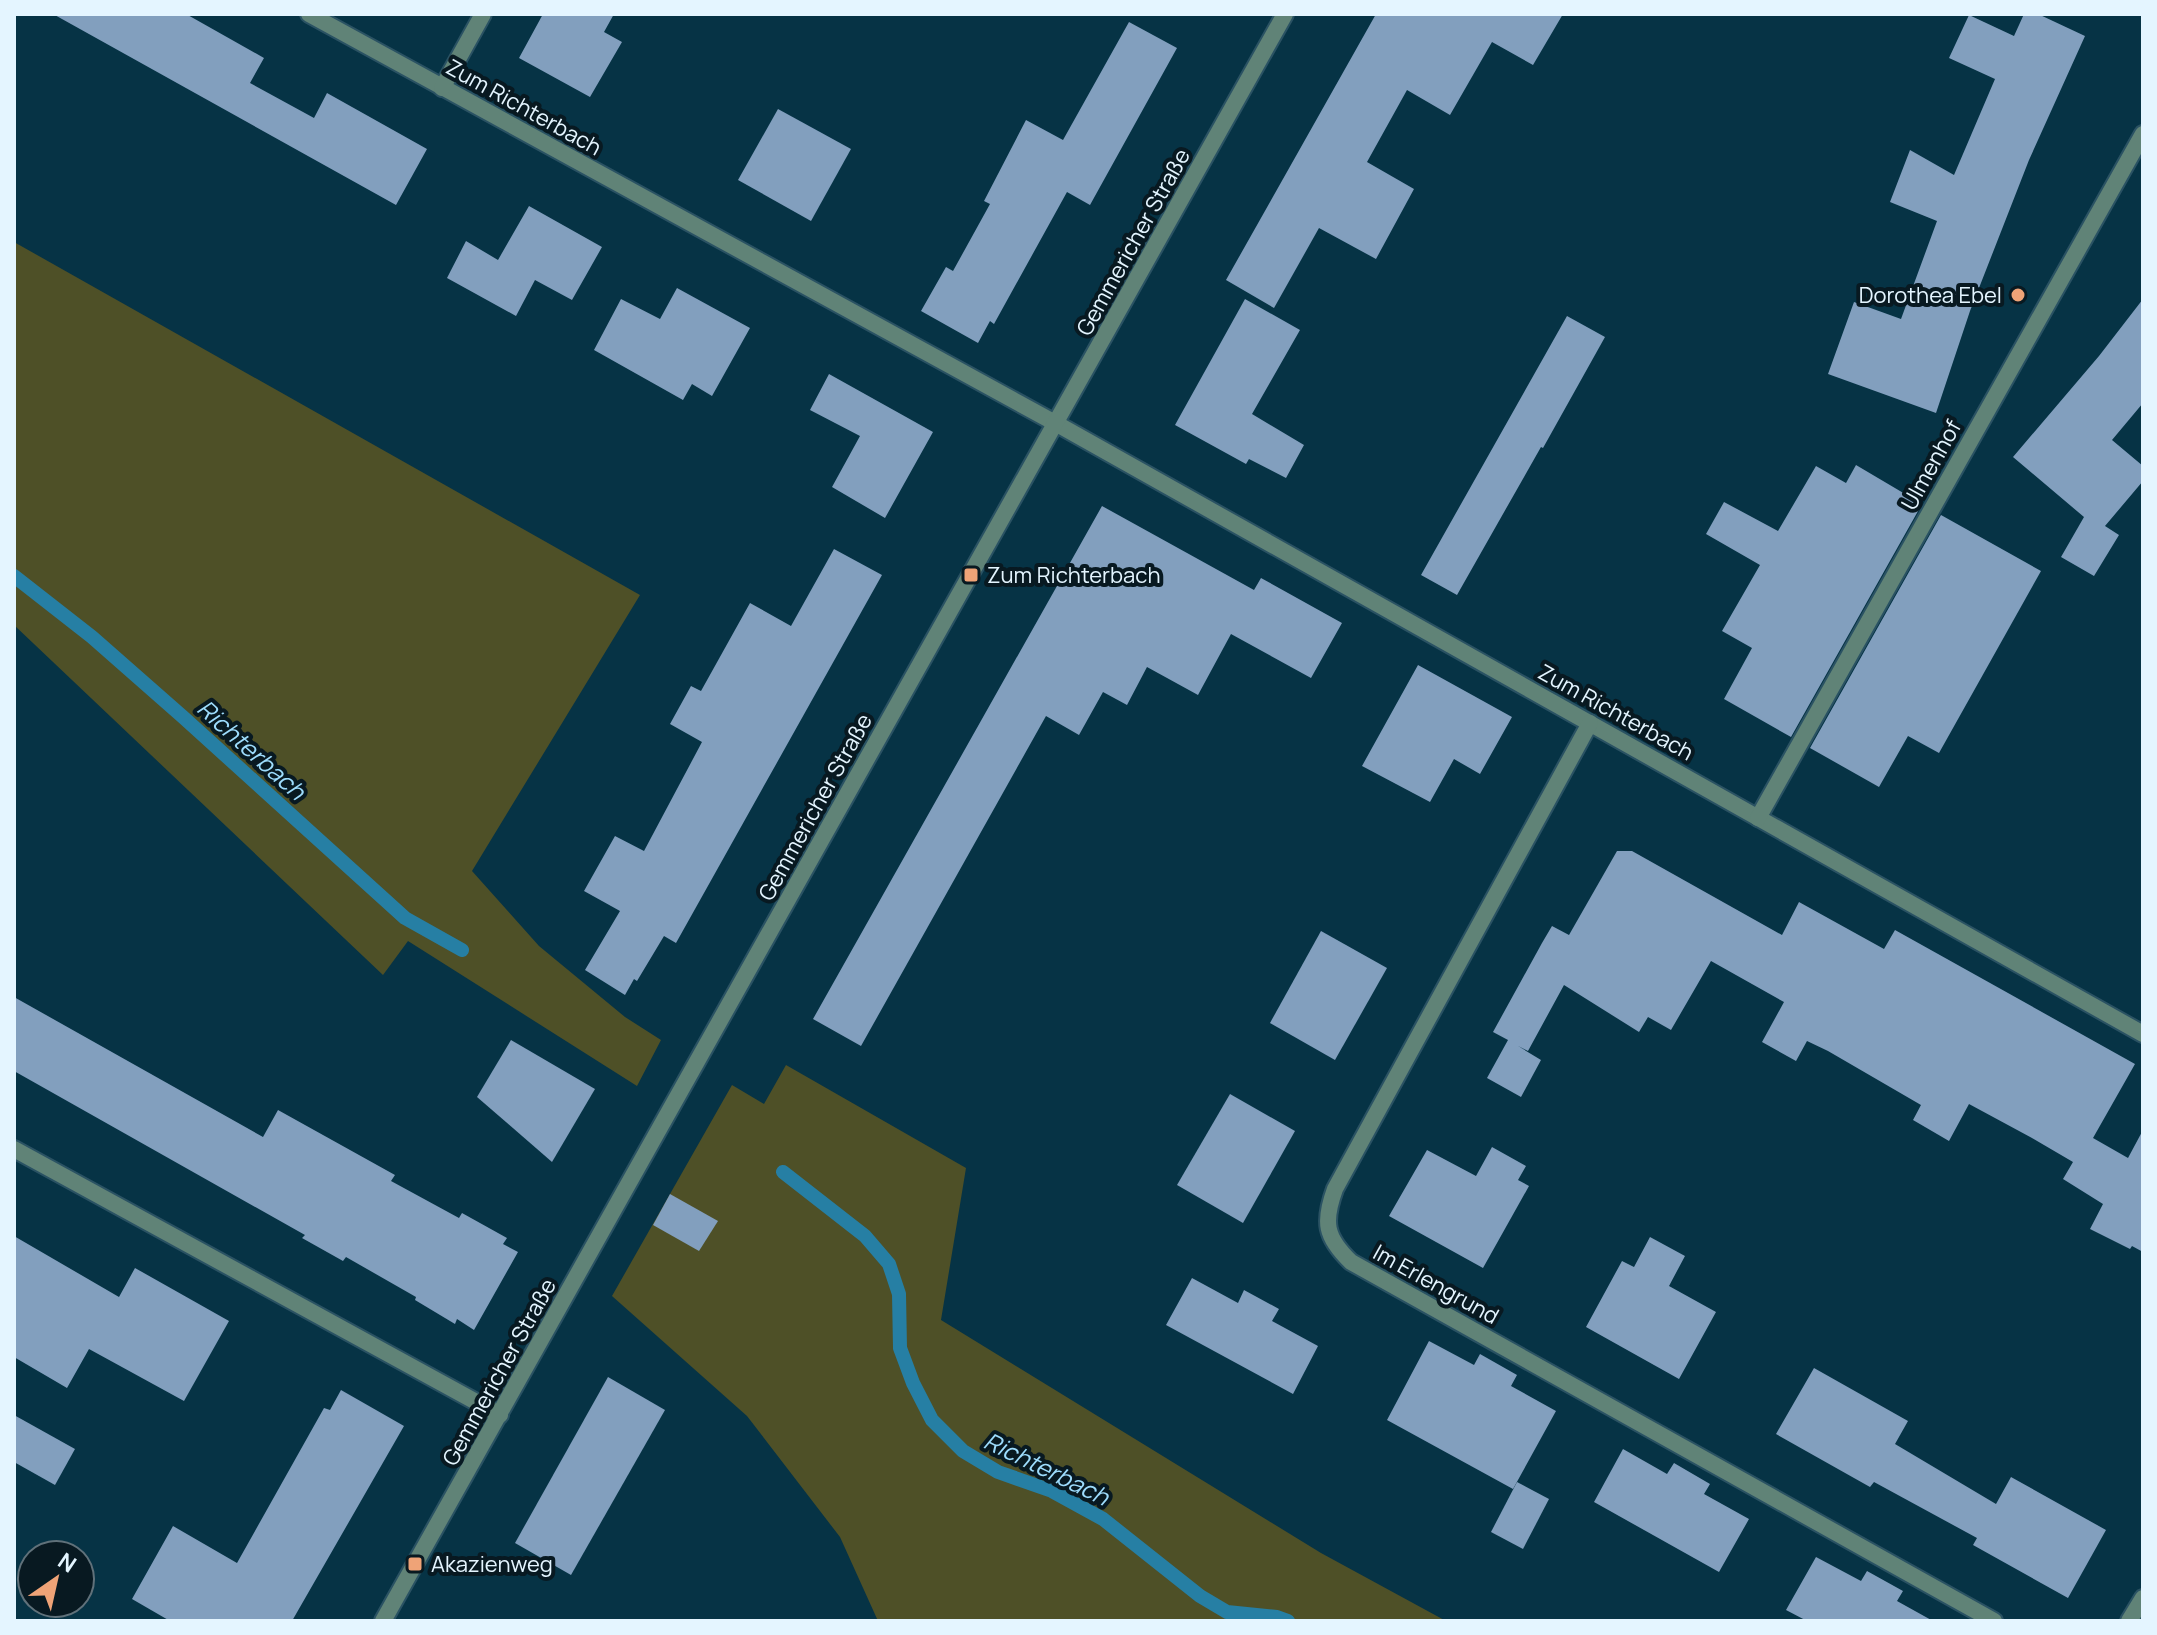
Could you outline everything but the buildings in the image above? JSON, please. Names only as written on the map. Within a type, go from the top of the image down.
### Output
[{"type":"street","name":"Zum Richterbach","points":[[309,14],[1057,424],[2143,1034]]},
{"type":"street","points":[[442,88],[483,14]]},
{"type":"street","name":"Gemmericher Straße","points":[[383,1621],[1285,14]]},
{"type":"street","name":"Ulmenhof","points":[[1758,818],[2143,134]]},
{"type":"street","name":"Im Erlengrund","points":[[1590,723],[1335,1189],[1328,1209],[1327,1230],[1338,1250],[1351,1262],[1994,1621]]},
{"type":"street","points":[[14,1149],[500,1415]]},
{"type":"street","points":[[2129,1621],[2143,1598]]},
{"type":"green space","points":[[14,242],[640,595],[472,871],[539,946],[625,1017],[661,1040],[637,1086],[408,941],[383,975],[14,625]]},
{"type":"green space","points":[[786,1065],[966,1168],[941,1320],[1321,1553],[1446,1621],[878,1621],[840,1537],[747,1416],[612,1296],[732,1085],[764,1104]]},
{"type":"waterway","name":"Richterbach","points":[[14,576],[92,637],[405,918],[462,950]]},
{"type":"waterway","name":"Richterbach","points":[[783,1172],[865,1236],[889,1264],[899,1294],[900,1348],[913,1383],[932,1420],[963,1451],[998,1472],[1052,1491],[1103,1519],[1200,1596],[1227,1612],[1288,1621]]},
{"type":"place","name":"Dorothea Ebel","points":[[2018,295]]},
{"type":"place","name":"Zum Richterbach","points":[[971,575]]},
{"type":"place","name":"Akazienweg","points":[[415,1564]]}]
